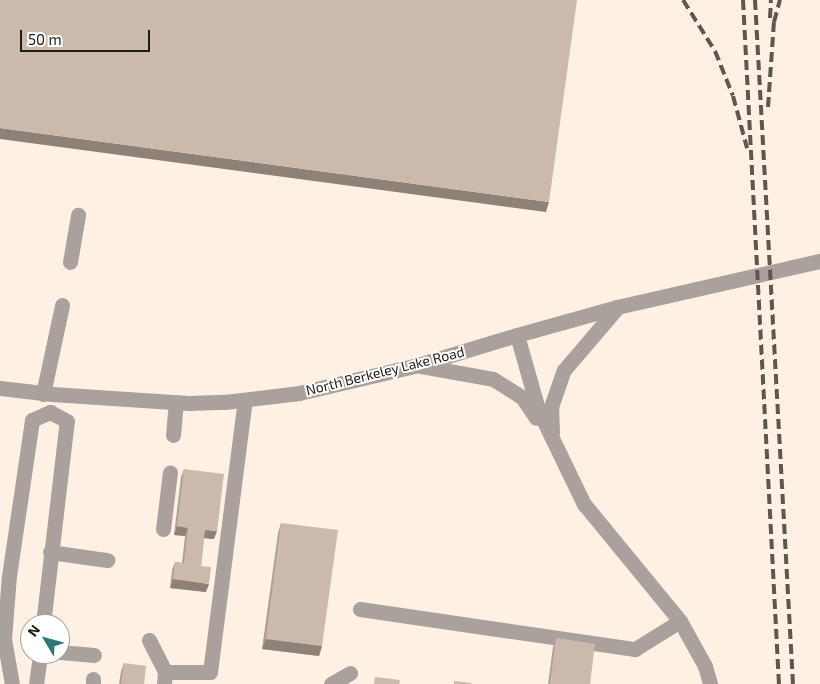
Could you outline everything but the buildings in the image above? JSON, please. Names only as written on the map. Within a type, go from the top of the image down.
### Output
[{"type":"street","points":[[70,262],[78,215]]},
{"type":"street","name":"North Berkeley Lake Road","points":[[0,388],[48,394],[176,402],[225,402],[299,393],[418,366],[517,334],[617,307],[820,261]]},
{"type":"street","points":[[50,412],[48,394],[62,305]]},
{"type":"street","points":[[552,442],[551,407],[564,370],[617,307]]},
{"type":"street","points":[[517,334],[538,409],[552,442],[584,504],[680,621],[705,666],[710,684]]},
{"type":"street","points":[[418,366],[493,379],[522,396],[552,442]]},
{"type":"street","points":[[150,640],[165,678],[210,672],[245,400]]},
{"type":"street","points":[[173,436],[176,402]]},
{"type":"street","points":[[44,614],[67,421],[50,412]]},
{"type":"street","points":[[12,684],[2,639],[9,576],[32,420],[50,412]]},
{"type":"street","points":[[163,528],[170,472]]},
{"type":"street","points":[[50,552],[107,560]]},
{"type":"street","points":[[360,609],[635,649],[680,621]]},
{"type":"street","points":[[70,653],[94,655]]},
{"type":"street","points":[[36,684],[39,664]]},
{"type":"street","points":[[330,684],[350,673]]},
{"type":"railway","points":[[683,0],[715,51],[733,96],[747,148]]},
{"type":"railway","points":[[743,0],[779,684]]},
{"type":"railway","points":[[755,0],[793,684]]},
{"type":"railway","points":[[770,18],[771,0]]},
{"type":"railway","points":[[768,107],[774,22],[780,0]]}]
